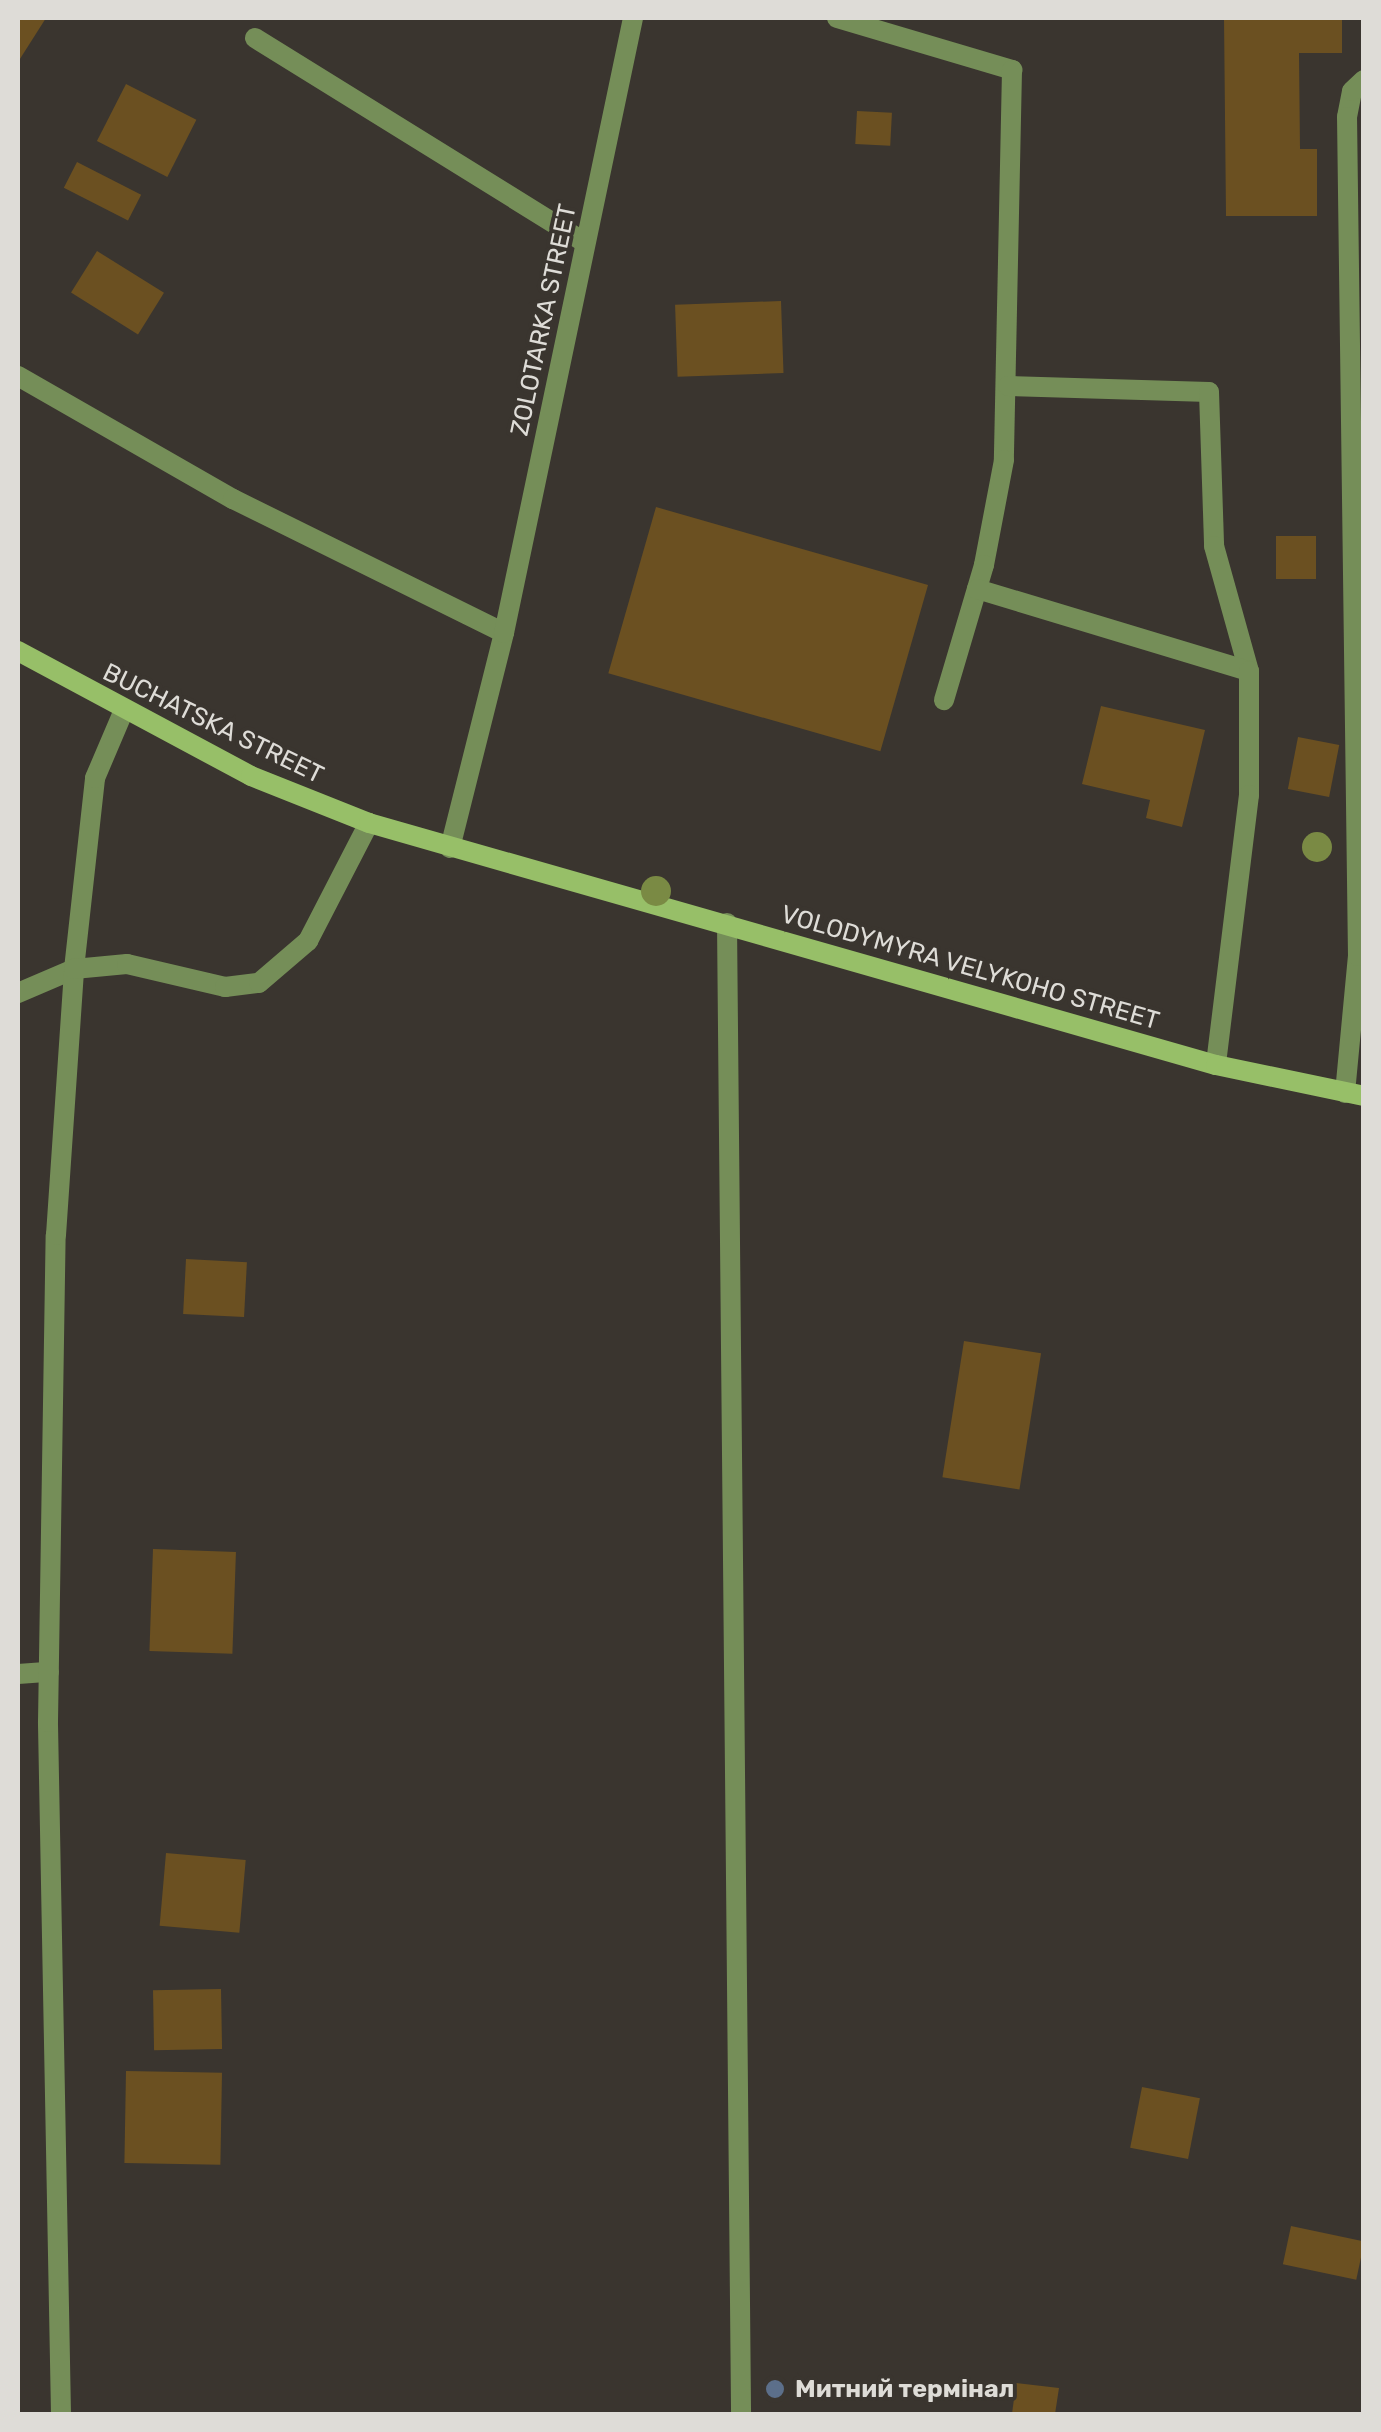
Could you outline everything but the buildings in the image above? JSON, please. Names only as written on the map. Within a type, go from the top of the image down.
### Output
[{"type":"main road","name":"BUCHATSKA STREET","points":[[18,651],[251,776],[370,823],[564,880]]},
{"type":"main road","name":"VOLODYMYRA VELYKOHO STREET","points":[[564,880],[1216,1064],[1354,1095]]},
{"type":"street","name":"ZOLOTARKA STREET","points":[[450,848],[504,633],[633,18]]},
{"type":"street","points":[[837,18],[1012,70],[1008,386],[998,504],[944,700]]},
{"type":"street","points":[[255,38],[585,243]]},
{"type":"street","points":[[1354,1095],[1359,408],[1347,117],[1352,91],[1364,80]]},
{"type":"street","points":[[18,376],[165,463],[504,633]]},
{"type":"street","points":[[1008,386],[1210,392],[1214,546],[1249,671],[1250,795],[1216,1064]]},
{"type":"street","points":[[977,589],[1249,671]]},
{"type":"street","points":[[62,2414],[49,1672],[56,1236],[74,969],[94,778],[124,710]]},
{"type":"street","points":[[18,994],[74,969],[128,964],[225,987],[260,984],[308,942],[370,823]]},
{"type":"street","points":[[727,923],[741,2414]]},
{"type":"street","points":[[18,1674],[49,1672]]},
{"type":"place","name":"Митний термінал","points":[[775,2389]]}]
